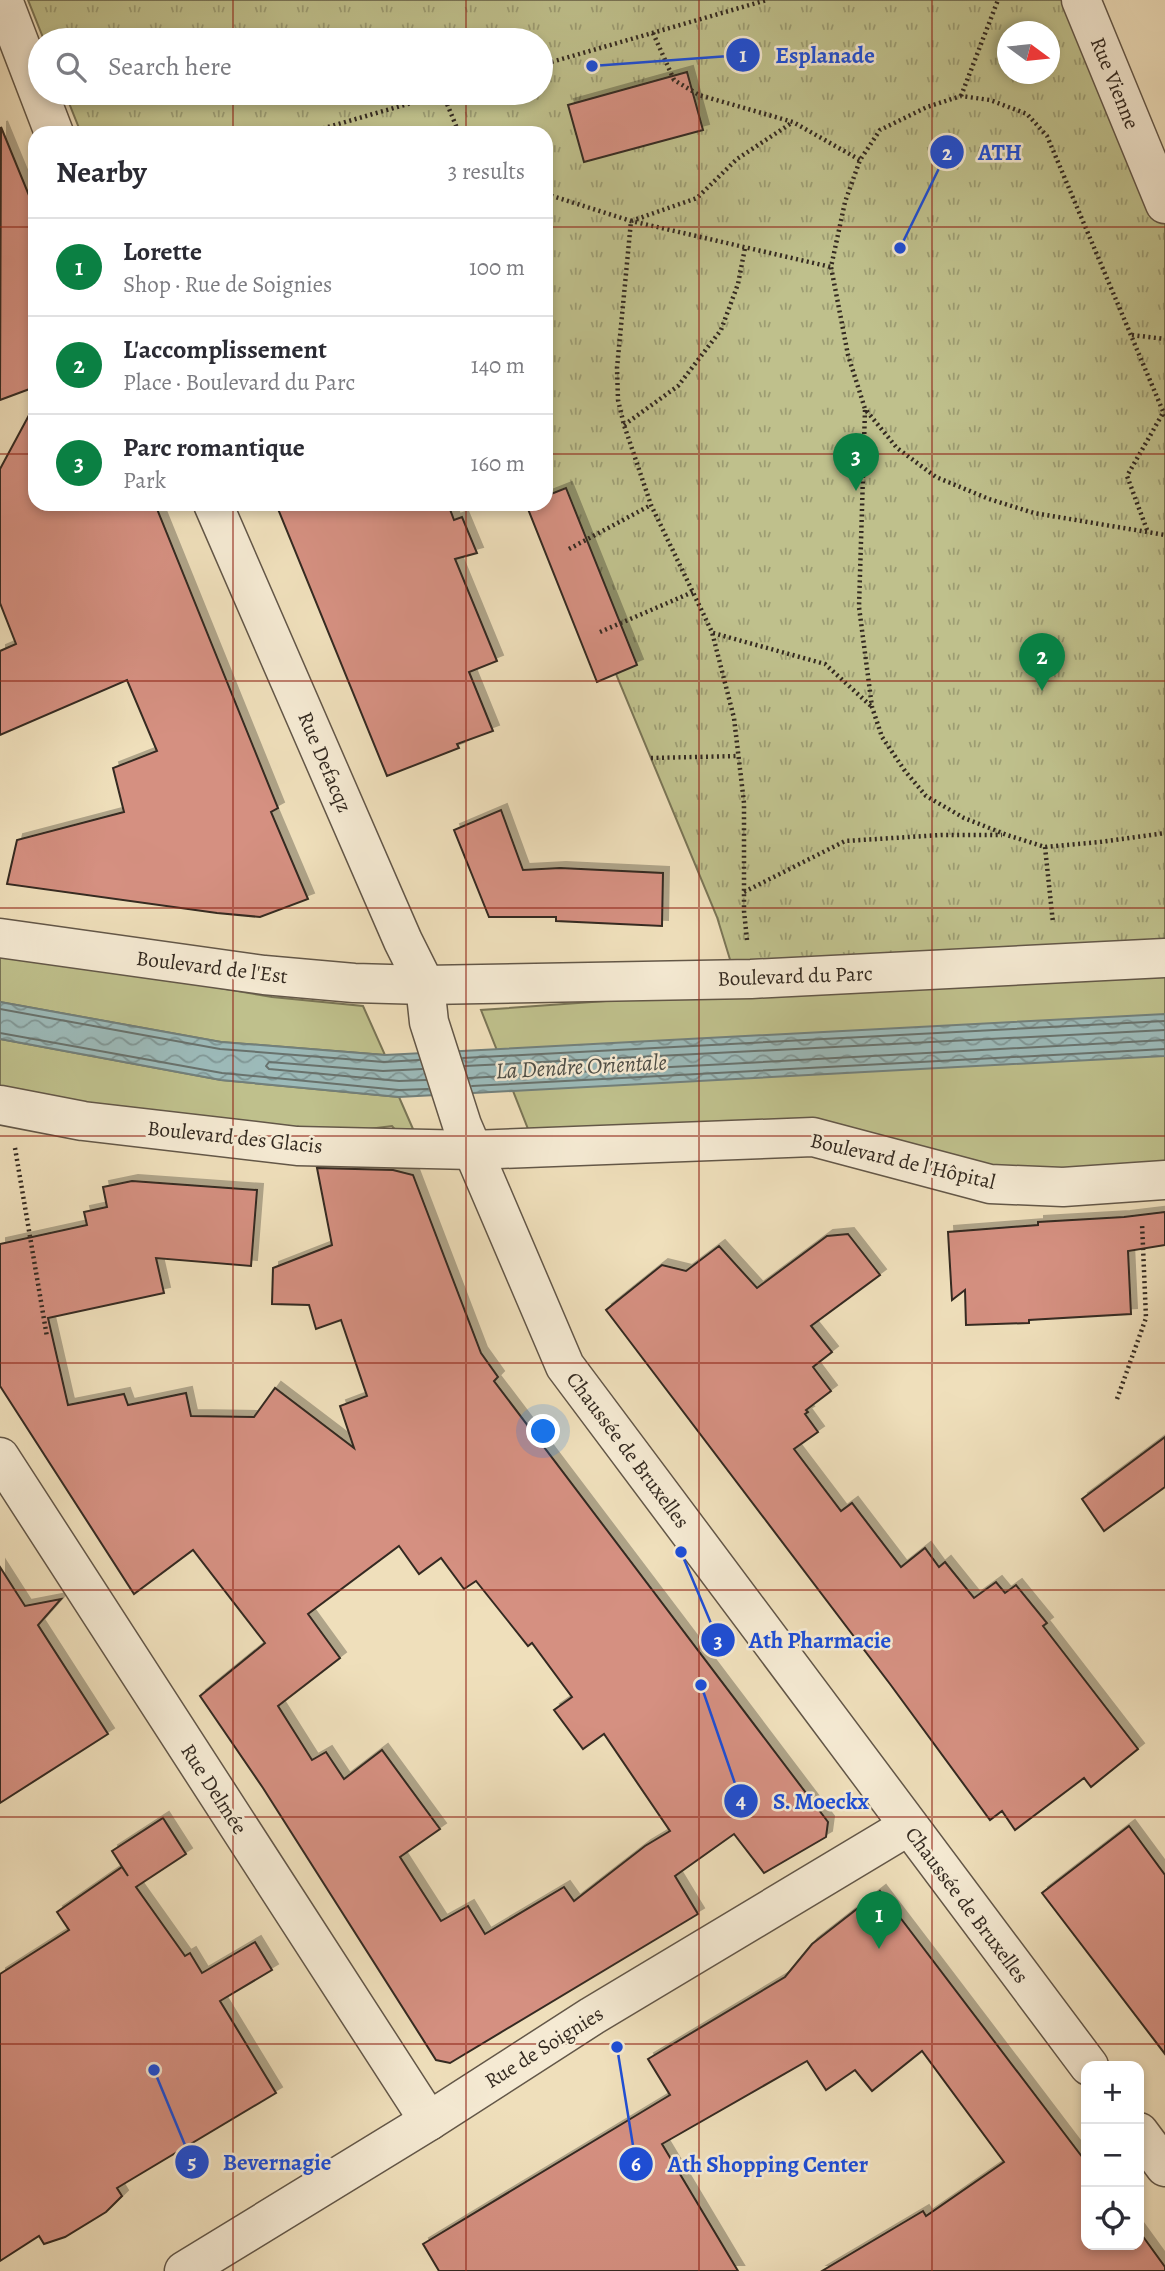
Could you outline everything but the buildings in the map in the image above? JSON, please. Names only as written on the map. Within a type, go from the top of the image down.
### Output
[{"type":"street","points":[[3,0],[28,65]]},
{"type":"street","name":"Rue Vienne","points":[[1081,0],[1165,204]]},
{"type":"street","points":[[43,105],[51,126]]},
{"type":"street","name":"Rue Defacqz","points":[[216,511],[403,941],[427,1004]]},
{"type":"street","name":"Boulevard de l'Est","points":[[0,938],[264,975],[354,983],[427,1004]]},
{"type":"street","name":"Boulevard du Parc","points":[[427,1004],[751,979],[1165,958]]},
{"type":"street","name":"Chaussée de Bruxelles","points":[[427,1004],[467,1138],[565,1366],[692,1533],[907,1827],[1085,2061]]},
{"type":"street","name":"Boulevard des Glacis","points":[[4,1106],[83,1121],[297,1146],[467,1138]]},
{"type":"street","name":"Boulevard de l'Hôpital","points":[[467,1138],[813,1137],[990,1184],[1063,1187],[1153,1181]]},
{"type":"street","name":"Rue Delmée","points":[[0,1457],[429,2121]]},
{"type":"street","name":"Rue de Soignies","points":[[184,2271],[429,2121],[592,2016],[907,1827]]},
{"type":"street","points":[[1144,2139],[1165,2167]]},
{"type":"path","points":[[553,62],[767,0]]},
{"type":"path","points":[[961,96],[998,0]]},
{"type":"path","points":[[653,33],[674,80],[699,96],[793,122],[860,160]]},
{"type":"path","points":[[1147,530],[1127,476],[1164,414],[1047,136],[1027,114],[990,100],[961,96],[927,107],[880,130],[860,160],[845,202],[831,267],[848,355],[865,409],[859,607],[872,707],[882,737],[926,796],[964,818],[1006,835],[1045,847],[1165,833]]},
{"type":"path","points":[[331,126],[403,105]]},
{"type":"path","points":[[448,105],[456,126]]},
{"type":"path","points":[[631,221],[696,198],[737,159],[793,122]]},
{"type":"path","points":[[553,196],[631,221],[831,267]]},
{"type":"path","points":[[631,221],[617,368],[618,400],[651,505],[712,632],[734,718],[744,803],[744,911],[751,979]]},
{"type":"path","points":[[624,425],[678,386],[721,330],[738,284],[746,248]]},
{"type":"path","points":[[1131,335],[1165,339]]},
{"type":"path","points":[[865,409],[897,448],[936,477],[989,499],[1034,513],[1165,535]]},
{"type":"path","points":[[569,549],[651,505]]},
{"type":"path","points":[[600,632],[693,592]]},
{"type":"path","points":[[712,632],[825,664],[872,707]]},
{"type":"path","points":[[651,758],[738,756]]},
{"type":"path","points":[[744,892],[845,841],[941,835],[1006,835]]},
{"type":"path","points":[[1045,847],[1057,964]]},
{"type":"path","points":[[4,1106],[47,1337]]},
{"type":"path","points":[[1117,1399],[1146,1318],[1153,1181]]},
{"type":"green space","points":[[28,0],[1081,0],[1165,204],[1165,958],[736,979],[717,917],[611,662],[553,507],[553,126],[78,126],[70,105],[553,105],[553,28],[39,28]]},
{"type":"green space","points":[[0,950],[272,997],[363,1006],[385,1055],[221,1042],[0,1002]]},
{"type":"green space","points":[[1165,958],[1165,1180],[1063,1187],[866,1151],[532,1139],[481,1010],[760,990]]},
{"type":"green space","points":[[0,1039],[221,1080],[399,1097],[413,1129],[399,1134],[392,1126],[336,1133],[0,1095]]},
{"type":"water","name":"La Dendre Orientale","points":[[0,1002],[221,1042],[385,1055],[1165,1014],[1165,1056],[399,1097],[221,1080],[0,1039]]},
{"type":"place","name":"Esplanade","points":[[592,66]]},
{"type":"place","name":"ATH","points":[[900,248]]},
{"type":"place","name":"Parc romantique","points":[[856,491]]},
{"type":"place","name":"L'accomplissement","points":[[1042,691]]},
{"type":"place","name":"Ath Pharmacie","points":[[681,1552]]},
{"type":"place","name":"S. Moeckx","points":[[701,1685]]},
{"type":"place","name":"Lorette","points":[[879,1949]]},
{"type":"place","name":"Ath Shopping Center","points":[[617,2047]]},
{"type":"place","name":"Bevernagie","points":[[154,2070]]}]
